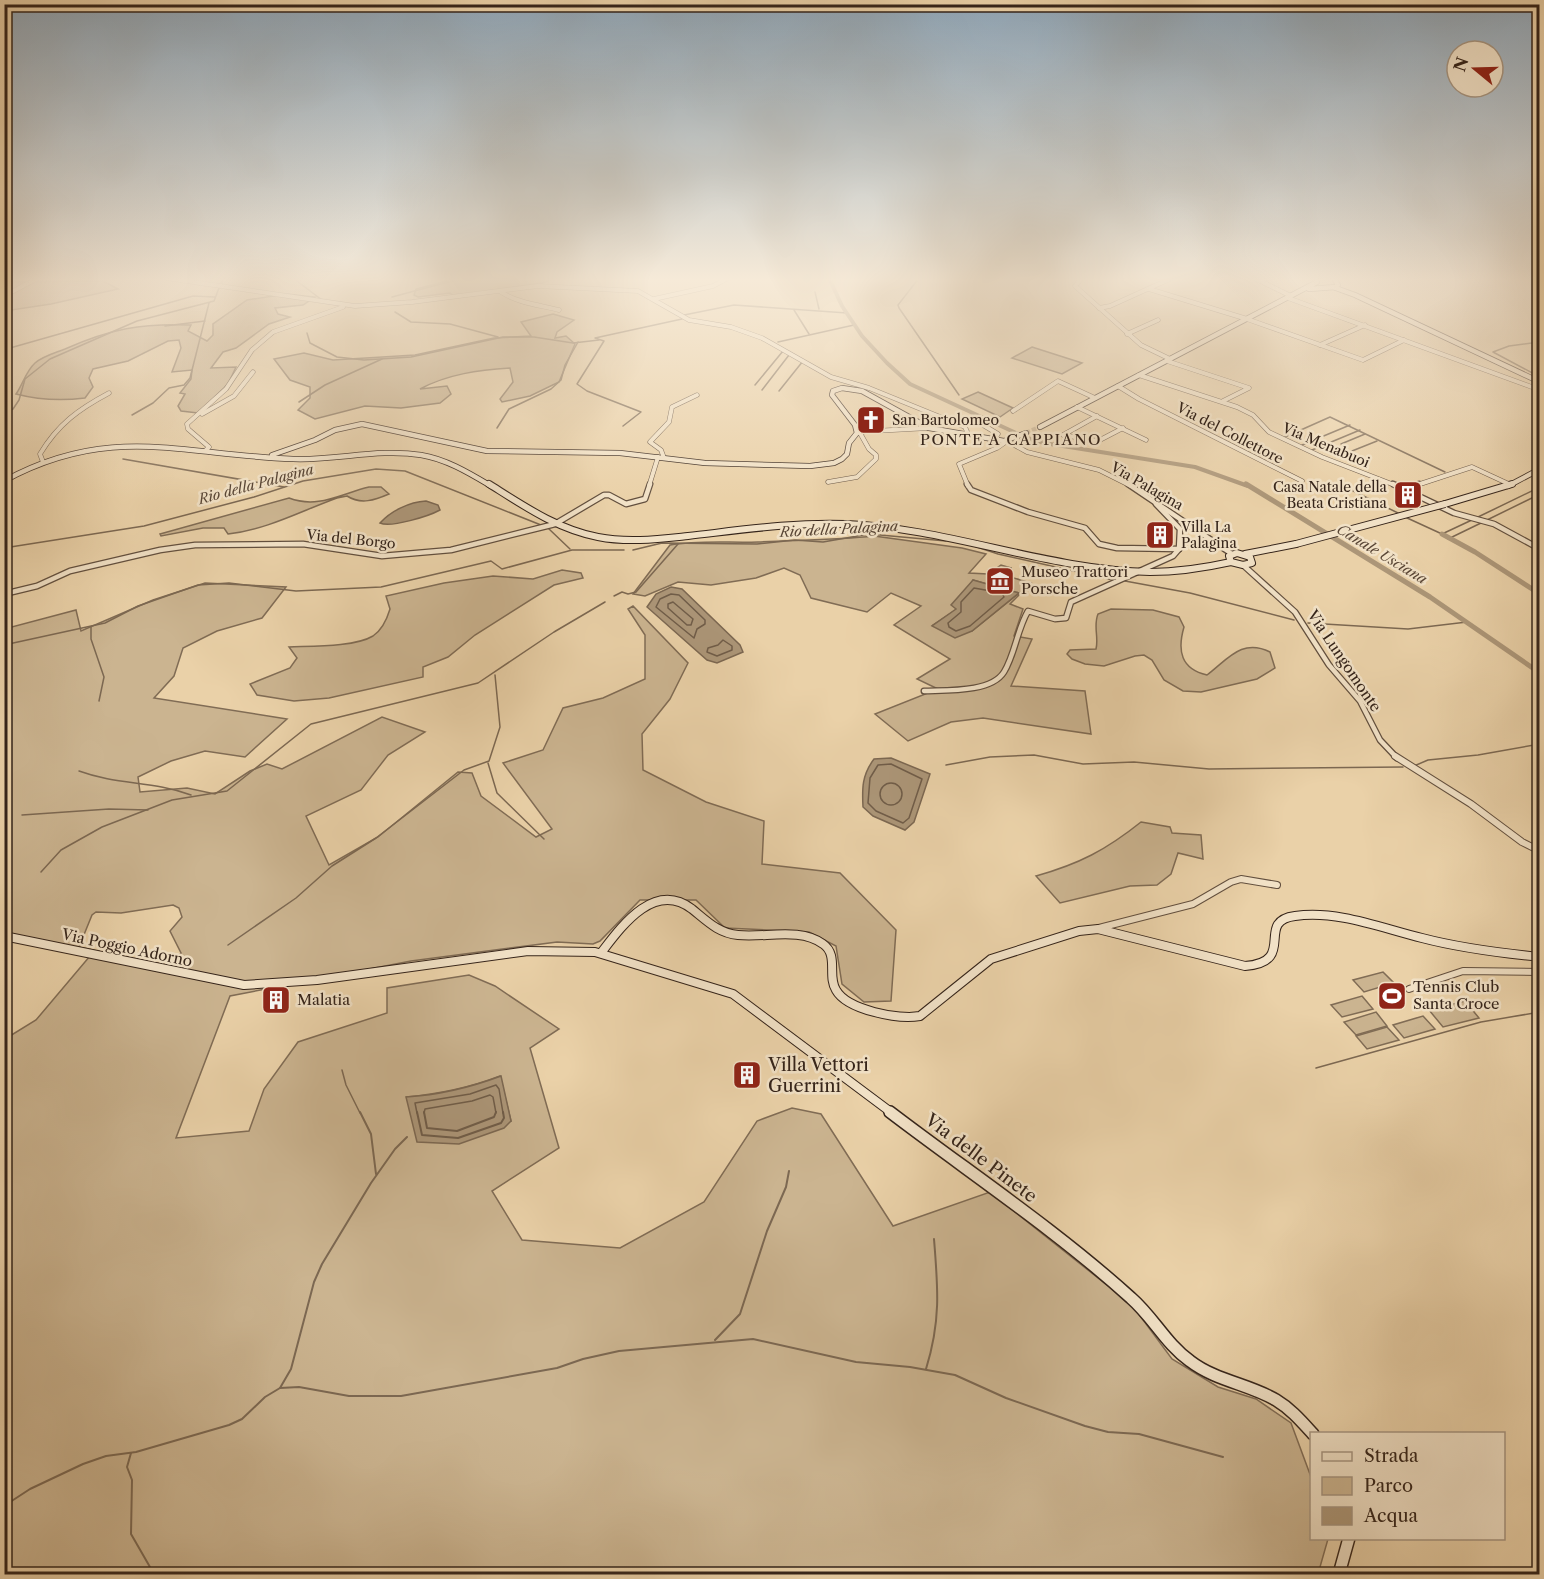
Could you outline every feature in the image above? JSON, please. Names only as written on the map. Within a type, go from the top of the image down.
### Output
[{"type":"street","points":[[205,451],[209,447],[187,426],[226,389],[251,352]]},
{"type":"street","points":[[789,352],[831,377],[869,388],[965,427],[969,436]]},
{"type":"street","points":[[1152,352],[1168,360],[1249,388],[1222,401]]},
{"type":"street","points":[[1040,426],[1184,352]]},
{"type":"street","points":[[1339,352],[1363,360],[1380,352]]},
{"type":"street","points":[[1436,352],[1539,390]]},
{"type":"street","points":[[1475,352],[1539,382]]},
{"type":"street","points":[[198,416],[234,396],[253,372]]},
{"type":"street","name":"Via Menabuoi","points":[[1140,375],[1222,401],[1253,415],[1261,427],[1269,432],[1322,457],[1405,489],[1454,513],[1500,527],[1539,549]]},
{"type":"street","points":[[1013,411],[1058,381],[1095,398]]},
{"type":"street","name":"Via del Collettore","points":[[1118,386],[1302,480]]},
{"type":"street","points":[[828,482],[857,477],[876,459],[855,425],[832,395],[836,389],[849,388],[861,391],[929,428]]},
{"type":"street","points":[[43,462],[40,454],[47,442],[77,410],[109,393]]},
{"type":"street","points":[[661,458],[661,450],[650,442],[652,438],[668,424],[673,413],[672,406],[697,395]]},
{"type":"street","points":[[1077,407],[1146,440]]},
{"type":"street","points":[[268,457],[335,430],[362,424],[487,451],[621,453],[713,463],[823,465],[842,459],[847,454],[849,443],[879,419],[865,412]]},
{"type":"street","points":[[1097,416],[1063,435],[1098,441],[1123,428]]},
{"type":"street","points":[[983,425],[996,432],[998,440]]},
{"type":"street","points":[[874,431],[929,428],[1008,442]]},
{"type":"street","points":[[1026,433],[960,464],[964,481],[971,490],[1028,512],[1085,528],[1099,544],[1117,548],[1179,549]]},
{"type":"street","name":"Via Palagina","points":[[1008,442],[1022,449],[1099,470],[1148,495],[1232,554]]},
{"type":"street","points":[[4,481],[43,462],[122,445],[308,459],[398,453],[439,459],[555,524],[596,537],[632,540],[797,525],[855,524],[894,528],[1087,565],[1165,571],[1231,562],[1243,566],[1252,563],[1252,559],[1260,552]]},
{"type":"street","name":"Via del Borgo","points":[[4,594],[37,586],[70,571],[160,550],[195,545],[303,544],[382,556],[451,550],[555,524],[604,495],[609,495],[626,504],[645,499],[661,458]]},
{"type":"street","points":[[1405,489],[1472,467],[1511,485]]},
{"type":"street","points":[[1231,562],[1228,557],[1232,554],[1260,552],[1296,544],[1444,504],[1511,485],[1539,469]]},
{"type":"street","points":[[924,691],[962,689],[994,683],[1003,674],[1027,612],[1032,610],[1050,619],[1062,620],[1066,618],[1071,602],[1173,556],[1179,549],[1180,530],[1148,495]]},
{"type":"street","points":[[1240,554],[1252,559]]},
{"type":"street","name":"Via Lungomonte","points":[[1243,566],[1295,612],[1329,665],[1360,701],[1380,740],[1399,760],[1472,804],[1522,842],[1539,851]]},
{"type":"street","points":[[601,953],[640,909],[657,902],[677,902],[690,907],[711,926],[727,934],[817,940],[832,954],[834,986],[842,999],[874,1011],[909,1019],[920,1016],[991,959],[1079,931],[1098,929],[1193,904],[1241,879],[1276,885]]},
{"type":"street","points":[[1098,929],[1245,966],[1265,965],[1269,962],[1273,957],[1274,934],[1278,924],[1285,918],[1301,915],[1341,918],[1449,944],[1539,957]]},
{"type":"street","name":"Via Poggio Adorno","points":[[4,936],[244,985],[318,981],[528,951],[566,950],[601,953]]},
{"type":"street","name":"Via delle Pinete","points":[[601,953],[733,994],[1070,1248],[1133,1299],[1178,1352],[1192,1363],[1212,1375],[1276,1400],[1298,1417],[1311,1432]]},
{"type":"street","points":[[1409,988],[1470,970],[1539,972]]},
{"type":"street","points":[[1339,1575],[1349,1540]]},
{"type":"green space","points":[[58,352],[147,352],[128,361],[93,369],[89,378],[93,387],[85,398],[50,399],[16,394],[29,370],[45,357]]},
{"type":"green space","points":[[180,352],[224,352],[211,368],[236,367],[228,384],[198,413],[181,411],[178,406],[185,394],[180,393],[191,379],[192,370],[172,372]]},
{"type":"green space","points":[[430,352],[572,352],[559,382],[530,396],[502,402],[500,399],[513,382],[510,368],[487,370],[442,380],[420,389],[447,386],[451,394],[440,403],[401,408],[365,406],[315,419],[298,410],[310,398],[310,387],[290,380],[274,359],[304,353],[333,360],[415,355]]},
{"type":"green space","points":[[1023,352],[1047,352],[1082,363],[1062,374],[1012,358]]},
{"type":"green space","points":[[978,392],[1013,408],[1000,417],[962,399]]},
{"type":"green space","points":[[369,487],[381,487],[389,494],[368,501],[347,496],[337,498],[270,524],[242,532],[228,534],[224,528],[203,528],[161,536],[160,534],[289,498],[310,502],[319,501]]},
{"type":"green space","points":[[874,536],[962,548],[986,554],[969,573],[988,574],[1001,565],[1011,568],[1007,576],[1031,583],[1010,604],[1023,609],[1014,636],[1032,639],[1011,686],[1085,691],[1091,734],[983,718],[951,722],[908,741],[875,714],[938,689],[917,679],[950,659],[894,625],[921,606],[891,593],[867,612],[811,598],[800,575],[784,568],[756,578],[711,585],[678,582],[645,596],[633,594],[670,545]],"holes":[[[973,580],[1019,593],[972,631],[933,625],[957,609]]]},
{"type":"green space","points":[[562,570],[581,573],[583,578],[554,585],[475,635],[448,657],[423,667],[423,677],[329,698],[294,701],[257,695],[250,684],[290,668],[297,658],[289,647],[344,644],[373,636],[382,627],[389,613],[386,596],[444,583],[493,576],[533,579]]},
{"type":"green space","points":[[205,583],[286,587],[262,618],[217,631],[183,648],[174,676],[154,698],[287,719],[245,757],[205,751],[171,761],[138,777],[140,792],[187,788],[215,794],[250,771],[267,764],[282,769],[382,717],[425,732],[388,755],[361,790],[306,816],[329,865],[378,837],[458,772],[472,773],[481,796],[536,837],[552,829],[503,763],[543,750],[563,708],[603,698],[645,679],[645,635],[628,609],[633,606],[688,663],[670,699],[642,734],[643,770],[706,802],[764,821],[762,864],[840,873],[896,930],[891,1001],[864,1002],[842,984],[836,946],[809,932],[725,928],[696,900],[640,900],[600,941],[593,944],[557,942],[411,961],[230,996],[176,1138],[249,1131],[264,1089],[298,1042],[387,1013],[387,988],[469,975],[495,986],[559,1029],[530,1048],[559,1148],[492,1191],[522,1240],[620,1248],[704,1202],[757,1121],[792,1108],[821,1114],[893,1226],[990,1192],[1132,1305],[1172,1359],[1218,1387],[1256,1399],[1291,1423],[1310,1474],[1310,1540],[1328,1540],[1318,1574],[5,1574],[5,1039],[36,1020],[90,956],[5,940],[4,629],[76,610],[81,631],[153,600]],"holes":[[[173,905],[179,908],[182,917],[170,931],[181,953],[170,967],[79,947],[92,915],[96,912],[121,913]],[[500,1076],[511,1121],[406,1097],[454,1090]]]},
{"type":"green space","points":[[1111,609],[1153,610],[1179,617],[1184,627],[1181,644],[1183,658],[1186,664],[1198,672],[1207,675],[1236,652],[1251,647],[1270,652],[1275,668],[1257,679],[1201,692],[1183,691],[1164,680],[1152,660],[1144,655],[1104,666],[1085,664],[1072,659],[1067,654],[1070,650],[1096,649],[1098,614]]},
{"type":"green space","points":[[1141,822],[1170,827],[1172,833],[1201,835],[1203,859],[1178,853],[1171,874],[1157,885],[1130,886],[1060,903],[1036,876],[1092,855]]},
{"type":"green space","points":[[1383,972],[1394,983],[1364,992],[1353,980]]},
{"type":"green space","points":[[1362,996],[1373,1009],[1342,1017],[1331,1005]]},
{"type":"green space","points":[[1465,1001],[1479,1018],[1443,1027],[1429,1010]]},
{"type":"green space","points":[[1376,1012],[1387,1026],[1356,1035],[1344,1022]]},
{"type":"green space","points":[[1423,1016],[1435,1029],[1404,1038],[1393,1025]]},
{"type":"green space","points":[[1387,1027],[1399,1040],[1367,1049],[1356,1036]]},
{"type":"water","points":[[426,501],[438,505],[440,510],[401,523],[380,523],[401,508]]},
{"type":"water","points":[[973,580],[1019,593],[972,631],[955,638],[932,626],[956,609],[951,605]]},
{"type":"water","points":[[671,587],[682,589],[740,645],[743,652],[717,663],[707,660],[647,607],[656,594]]},
{"type":"water","points":[[891,758],[930,774],[914,822],[905,830],[873,816],[863,807],[864,782],[870,765],[874,759]]},
{"type":"water","points":[[501,1076],[511,1121],[504,1128],[459,1144],[417,1142],[406,1097],[454,1090]]},
{"type":"waterway","points":[[4,414],[13,409],[19,400],[25,379],[50,359],[67,352]]},
{"type":"waterway","points":[[132,415],[153,403],[169,388],[184,385],[190,378],[197,352]]},
{"type":"waterway","points":[[327,352],[337,357],[364,360],[411,357],[435,352]]},
{"type":"waterway","points":[[497,428],[509,409],[551,389],[561,380],[565,365],[573,352]]},
{"type":"waterway","points":[[597,352],[577,384],[587,391],[641,412],[623,426]]},
{"type":"waterway","points":[[755,385],[782,352]]},
{"type":"waterway","points":[[877,352],[910,384],[1027,438],[1044,443],[1195,467],[1248,486]]},
{"type":"waterway","points":[[929,352],[959,395]]},
{"type":"waterway","points":[[1494,352],[1540,377]]},
{"type":"waterway","points":[[762,390],[789,355]]},
{"type":"waterway","points":[[299,402],[325,385],[382,359]]},
{"type":"waterway","points":[[779,391],[803,361]]},
{"type":"waterway","points":[[1285,437],[1330,417],[1348,426]]},
{"type":"waterway","points":[[1302,445],[1348,426]]},
{"type":"waterway","points":[[1348,426],[1358,431]]},
{"type":"waterway","points":[[1312,450],[1358,431]]},
{"type":"waterway","points":[[1358,431],[1445,472]]},
{"type":"waterway","points":[[1341,444],[1365,434]]},
{"type":"waterway","points":[[1352,451],[1377,441]]},
{"type":"waterway","points":[[123,459],[284,487]]},
{"type":"waterway","name":"Rio della Palagina","points":[[4,548],[144,526],[254,497],[303,481],[376,469],[405,471],[541,525]]},
{"type":"waterway","name":"Canale Usciana","points":[[1246,484],[1430,597],[1540,673]]},
{"type":"waterway","points":[[1339,484],[1398,513]]},
{"type":"waterway","points":[[1478,517],[1540,487]]},
{"type":"waterway","points":[[1487,520],[1540,494]]},
{"type":"waterway","points":[[1405,517],[1442,534],[1474,519]]},
{"type":"waterway","points":[[1448,539],[1481,523]]},
{"type":"waterway","name":"Rio della Palagina","points":[[549,529],[570,549]]},
{"type":"waterway","name":"Rio della Palagina","points":[[633,550],[662,543],[757,544],[795,540],[823,542],[869,534],[946,541]]},
{"type":"waterway","points":[[1442,534],[1475,552],[1540,594]]},
{"type":"waterway","points":[[614,596],[622,592],[628,594],[636,592],[678,544]]},
{"type":"waterway","name":"Rio della Palagina","points":[[974,546],[998,554],[1113,580]]},
{"type":"waterway","points":[[4,645],[105,623],[138,606],[198,585],[229,583],[296,591],[381,587],[491,561],[502,569],[572,550],[624,550]]},
{"type":"waterway","name":"Rio della Palagina","points":[[1125,581],[1190,593],[1294,620]]},
{"type":"waterway","points":[[146,810],[172,800],[227,791],[311,724],[478,683],[554,632],[605,602]]},
{"type":"waterway","name":"Rio della Palagina","points":[[1308,623],[1408,629],[1467,622]]},
{"type":"waterway","points":[[91,627],[91,639],[104,677],[99,701]]},
{"type":"waterway","points":[[228,945],[296,898],[332,866],[376,838],[464,770],[489,761],[500,727],[495,675]]},
{"type":"waterway","points":[[1414,766],[1428,760],[1478,755],[1540,744]]},
{"type":"waterway","points":[[946,765],[990,757],[1034,755],[1083,764],[1134,762],[1209,769],[1403,767]]},
{"type":"waterway","points":[[488,763],[497,793],[544,839]]},
{"type":"waterway","points":[[79,771],[107,779],[163,787],[191,795]]},
{"type":"waterway","points":[[22,815],[109,809],[146,810]]},
{"type":"waterway","points":[[41,872],[61,850],[102,827],[146,810]]},
{"type":"waterway","points":[[1316,1068],[1481,1022],[1540,1012]]},
{"type":"waterway","points":[[342,1070],[346,1085],[360,1113]]},
{"type":"waterway","points":[[360,1112],[371,1134],[376,1174]]},
{"type":"waterway","points":[[280,1388],[291,1369],[314,1282],[322,1264],[371,1183],[395,1149],[407,1137]]},
{"type":"waterway","points":[[715,1340],[740,1314],[767,1231],[786,1187],[789,1171]]},
{"type":"waterway","points":[[926,1369],[934,1335],[937,1304],[934,1239]]},
{"type":"waterway","points":[[280,1388],[299,1387],[349,1396],[401,1396],[557,1368],[583,1359],[619,1351],[753,1339],[856,1362],[910,1367],[955,1375],[1006,1398],[1085,1426],[1108,1432],[1139,1434],[1223,1457]]},
{"type":"waterway","points":[[4,1506],[30,1489],[83,1464],[106,1456],[136,1452],[229,1425],[242,1419],[265,1397],[280,1388]]},
{"type":"waterway","points":[[131,1453],[127,1467],[132,1480],[131,1534],[154,1574]]},
{"type":"tunnel","points":[[1026,433],[1040,427]]},
{"type":"place","name":"San Bartolomeo","points":[[871,420]]},
{"type":"place","name":"Casa Natale della Beata Cristiana","points":[[1408,495]]},
{"type":"place","name":"Villa La Palagina","points":[[1160,535]]},
{"type":"place","name":"Museo Trattori Porsche","points":[[1000,581]]},
{"type":"place","name":"Tennis Club Santa Croce","points":[[1392,996]]},
{"type":"place","name":"Malatia","points":[[276,1000]]},
{"type":"place","name":"Villa Vettori Guerrini","points":[[747,1075]]},
{"type":"district","name":"PONTE A CAPPIANO","points":[[1011,440]]}]
